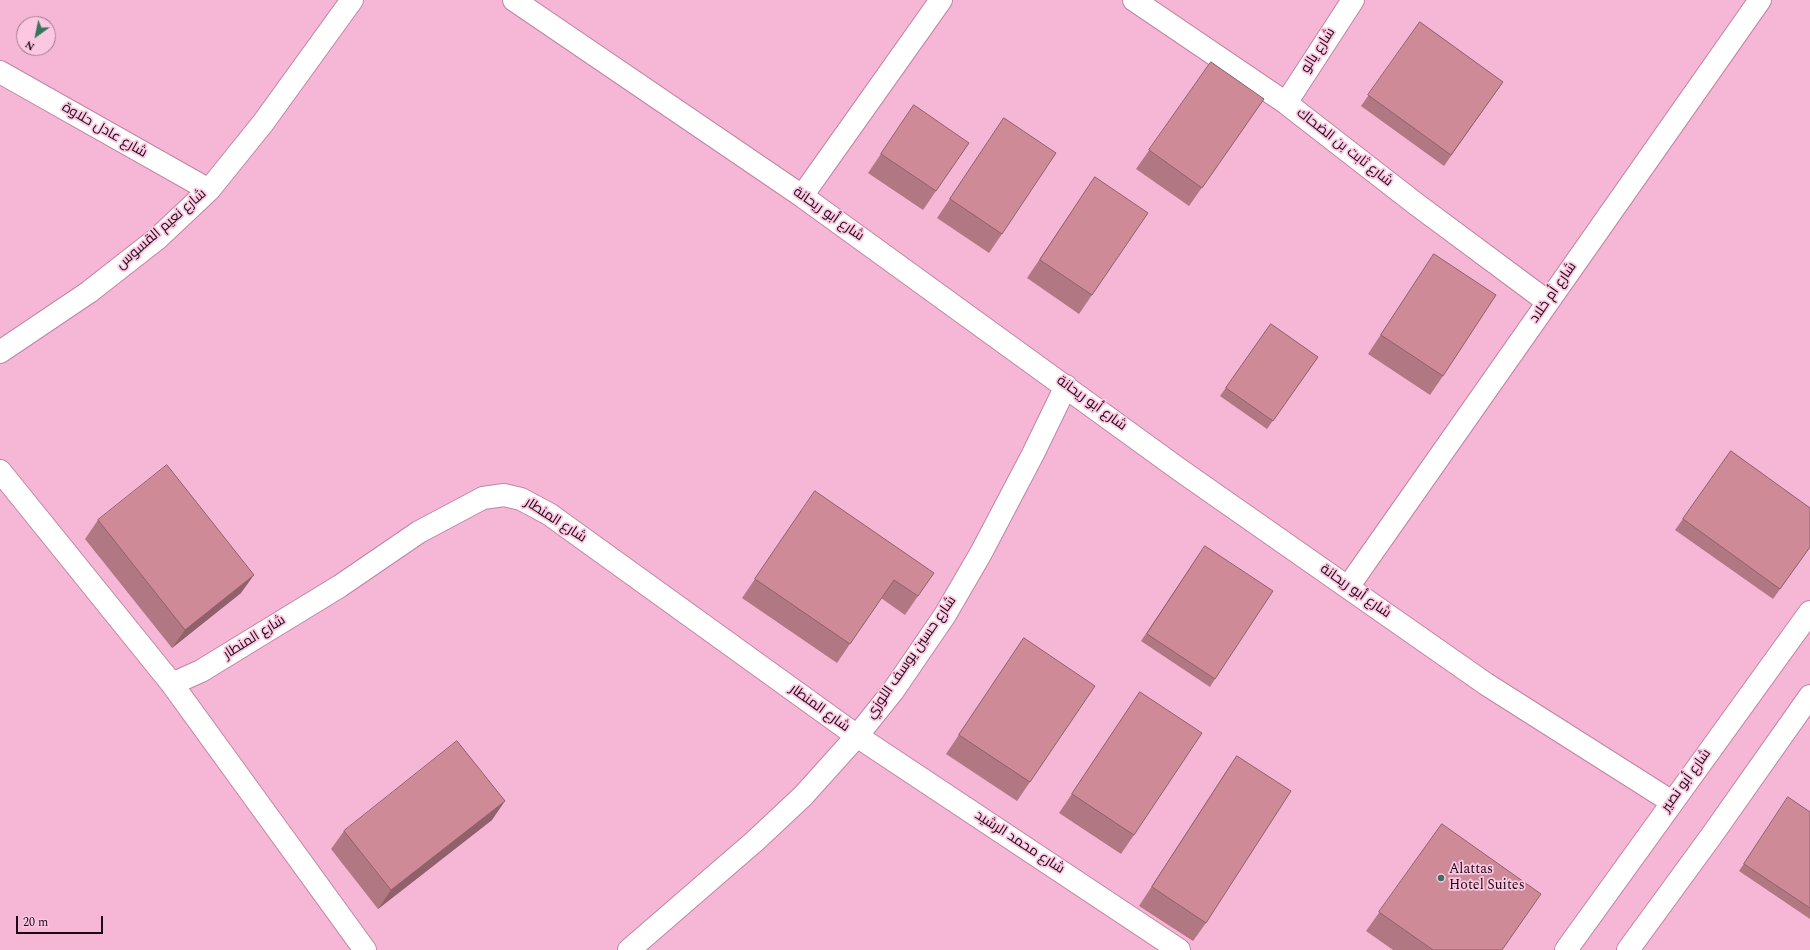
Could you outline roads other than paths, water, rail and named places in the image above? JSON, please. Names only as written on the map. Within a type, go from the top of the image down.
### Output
[{"type":"street","name":"شارع نعيم القسوس","points":[[0,352],[89,292],[158,238],[209,190],[263,123],[352,0]]},
{"type":"street","name":"شارع أبو ريحانة","points":[[514,0],[802,196],[1180,470],[1486,684],[1672,802]]},
{"type":"street","points":[[802,196],[941,0]]},
{"type":"street","name":"شارع ثابت بن الضحاك","points":[[1134,0],[1286,103],[1416,204],[1548,302]]},
{"type":"street","name":"شارع يالو","points":[[1286,103],[1352,0]]},
{"type":"street","name":"شارع أم خلاد","points":[[1348,587],[1760,0]]},
{"type":"street","name":"شارع عادل حلاوة","points":[[0,72],[209,190]]},
{"type":"street","name":"شارع حسين يوسف اللوزي","points":[[629,950],[755,841],[803,796],[857,736],[892,691],[945,615],[1033,454],[1066,386]]},
{"type":"street","points":[[0,471],[172,684],[365,950]]},
{"type":"street","name":"شارع المنطار","points":[[172,684],[201,671],[264,633],[340,586],[419,532],[483,498],[504,495],[521,499],[549,514],[857,736]]},
{"type":"street","name":"شارع أبو نصير","points":[[1566,950],[1810,612]]},
{"type":"street","points":[[1628,950],[1712,835],[1810,696]]},
{"type":"street","name":"شارع محمد الرشيد","points":[[857,736],[1179,950]]},
{"type":"place","name":"Alattas Hotel Suites","points":[[1441,878]]}]
